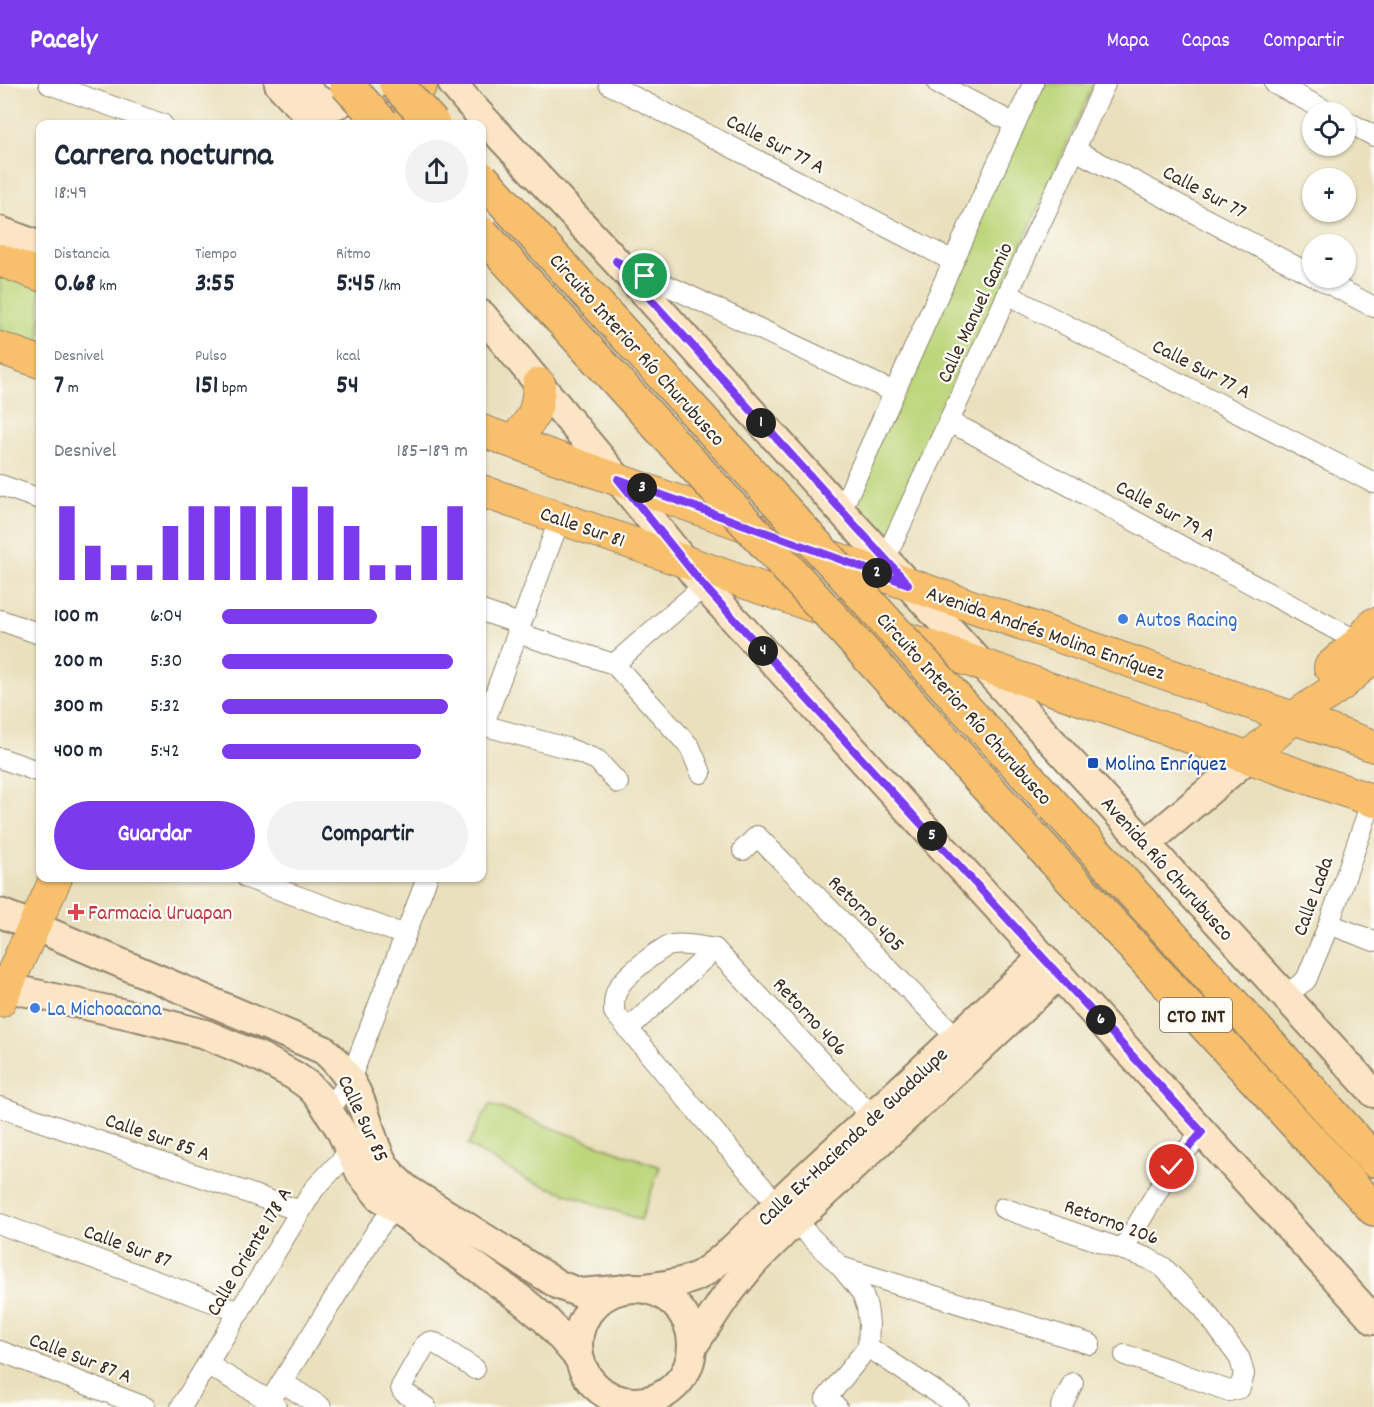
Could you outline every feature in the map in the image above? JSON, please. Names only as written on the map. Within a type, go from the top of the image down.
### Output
[{"type":"highway","points":[[346,84],[379,120]]},
{"type":"highway","points":[[396,84],[429,120]]},
{"type":"highway","name":"Circuito Interior Río Churubusco","points":[[486,182],[1195,960],[1242,1016],[1374,1160]]},
{"type":"highway","name":"Circuito Interior Río Churubusco","points":[[486,237],[1374,1209]]},
{"type":"main road","points":[[404,120],[421,84]]},
{"type":"main road","points":[[0,260],[36,274]]},
{"type":"main road","points":[[0,348],[36,361]]},
{"type":"main road","points":[[512,442],[534,416],[539,384]]},
{"type":"main road","points":[[486,432],[618,479]]},
{"type":"main road","name":"Avenida Andrés Molina Enríquez","points":[[618,479],[908,584],[1374,746]]},
{"type":"main road","name":"Calle Sur 81","points":[[486,492],[684,561]]},
{"type":"main road","points":[[684,561],[1373,800]]},
{"type":"main road","points":[[1248,757],[1293,718],[1341,685],[1369,641]]},
{"type":"main road","points":[[2,992],[54,882]]},
{"type":"street","points":[[50,84],[151,120]]},
{"type":"street","points":[[279,84],[313,120]]},
{"type":"street","points":[[301,84],[314,98],[324,103],[335,104],[344,100],[352,84]]},
{"type":"street","name":"Avenida Río Churubusco","points":[[453,84],[485,120]]},
{"type":"street","name":"Calle Sur 77 A","points":[[609,84],[953,261]]},
{"type":"street","points":[[938,84],[1015,124]]},
{"type":"street","name":"Calle Manuel Gamio","points":[[841,511],[1033,84]]},
{"type":"street","name":"Calle Manuel Gamio","points":[[885,559],[1105,84]]},
{"type":"street","points":[[1275,84],[1310,102]]},
{"type":"street","name":"Avenida Río Churubusco","points":[[486,121],[1372,1089]]},
{"type":"street","points":[[1356,126],[1374,136]]},
{"type":"street","name":"Calle Sur 77","points":[[1075,150],[1302,270]]},
{"type":"street","points":[[0,231],[36,244]]},
{"type":"street","points":[[616,261],[894,392]]},
{"type":"street","points":[[1337,288],[1374,307]]},
{"type":"street","name":"Calle Sur 77 A","points":[[1008,294],[1374,483]]},
{"type":"street","points":[[486,320],[704,586],[1374,1320]]},
{"type":"street","name":"Calle Sur 79 A","points":[[949,423],[1369,641]]},
{"type":"street","points":[[0,485],[36,498]]},
{"type":"street","points":[[486,716],[560,518]]},
{"type":"street","points":[[614,664],[704,586]]},
{"type":"street","points":[[486,613],[518,628],[614,664],[690,747],[701,773]]},
{"type":"street","points":[[0,620],[36,633]]},
{"type":"street","points":[[486,728],[567,748],[597,760],[618,783]]},
{"type":"street","points":[[1146,844],[1248,757]]},
{"type":"street","points":[[0,758],[36,771]]},
{"type":"street","name":"Calle Lada","points":[[1280,990],[1294,988],[1306,981],[1373,800]]},
{"type":"street","name":"Retorno 405","points":[[743,850],[757,836],[957,1038]]},
{"type":"street","points":[[259,882],[405,934]]},
{"type":"street","points":[[329,1112],[350,1080],[425,882]]},
{"type":"street","name":"Calle Sur 85","points":[[0,913],[324,1050],[335,1059],[350,1080],[363,1108],[360,1141],[361,1174],[380,1197],[401,1199],[559,1285],[580,1293],[617,1290]]},
{"type":"street","points":[[1329,924],[1374,941]]},
{"type":"street","points":[[715,950],[692,945],[670,945],[652,956],[620,986],[614,997],[614,1012],[785,1212],[841,1267],[862,1293],[869,1323],[868,1347],[832,1403]]},
{"type":"street","points":[[628,1029],[715,950]]},
{"type":"street","name":"Retorno 406","points":[[715,950],[872,1116]]},
{"type":"street","name":"Calle Ex-Hacienda de Guadalupe","points":[[693,1346],[724,1299],[754,1262],[785,1212],[872,1116],[957,1038],[1051,966]]},
{"type":"street","name":"Calle Ex-Hacienda de Guadalupe","points":[[646,1288],[677,1282],[701,1274],[785,1212],[1051,966]]},
{"type":"street","name":"Calle Sur 85","points":[[2,992],[139,1017],[205,1034],[262,1058],[295,1076],[320,1098],[340,1129],[360,1141]]},
{"type":"street","name":"Calle Sur 85 A","points":[[0,1107],[300,1211]]},
{"type":"street","points":[[1123,1249],[1172,1167],[1202,1132]]},
{"type":"street","name":"Calle Oriente 178 A","points":[[181,1407],[314,1189],[360,1141]]},
{"type":"street","points":[[208,1365],[273,1404],[282,1382],[377,1230],[401,1199]]},
{"type":"street","name":"Calle Sur 85","points":[[401,1199],[546,1320],[579,1359]]},
{"type":"street","name":"Retorno 206","points":[[1003,1208],[1123,1249],[1163,1267],[1203,1308],[1240,1359],[1244,1374],[1240,1388],[1229,1391],[1125,1355]]},
{"type":"street","name":"Calle Sur 87","points":[[0,1224],[240,1312]]},
{"type":"street","points":[[841,1267],[1090,1344]]},
{"type":"street","points":[[646,1288],[665,1295],[680,1308],[690,1326],[693,1346],[688,1368],[672,1397],[640,1402],[605,1400],[589,1380],[579,1359],[578,1341],[581,1325],[589,1310],[602,1298],[617,1290],[646,1288]]},
{"type":"street","points":[[426,1407],[402,1391],[401,1387],[425,1345],[429,1342],[435,1343],[475,1369]]},
{"type":"street","points":[[868,1347],[959,1407]]},
{"type":"street","name":"Calle Sur 87 A","points":[[0,1351],[145,1407]]},
{"type":"street","points":[[282,1382],[321,1407]]},
{"type":"street","points":[[1061,1407],[1073,1383]]},
{"type":"green space","points":[[1039,84],[1094,84],[889,540],[846,505]]},
{"type":"green space","points":[[0,272],[36,285],[36,356],[0,343]]},
{"type":"green space","points":[[490,1104],[660,1167],[641,1220],[525,1179],[468,1145]]},
{"type":"place","name":"Autos Racing","points":[[1123,619]]},
{"type":"place","name":"Molina Enríquez","points":[[1093,763]]},
{"type":"place","name":"Farmacia Uruapan","points":[[76,912]]},
{"type":"place","name":"La Michoacana","points":[[35,1008]]},
{"type":"route","points":[[645,276],[616,261],[908,584],[618,479],[704,586],[1202,1132],[1172,1167]]}]
